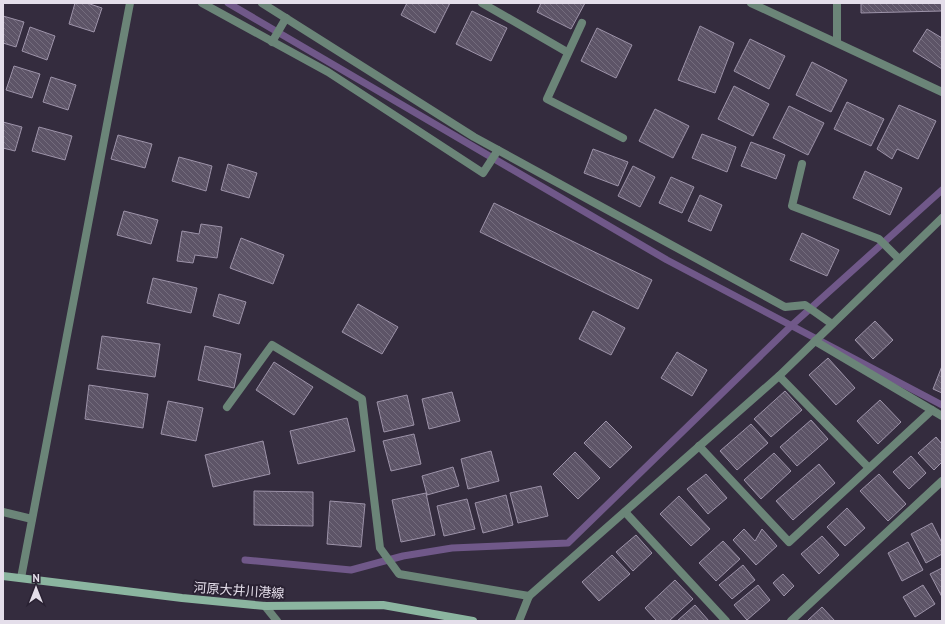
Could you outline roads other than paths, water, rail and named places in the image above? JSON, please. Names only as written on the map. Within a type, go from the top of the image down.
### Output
[{"type":"main road","name":"河原大井川港線","points":[[3,576],[182,598],[265,606],[383,606],[473,621]]},
{"type":"street","points":[[21,578],[130,3]]},
{"type":"street","points":[[202,3],[328,72],[483,173],[498,150]]},
{"type":"street","points":[[262,3],[474,137],[785,307],[805,305],[832,324]]},
{"type":"street","points":[[482,3],[568,52]]},
{"type":"street","points":[[751,3],[942,92]]},
{"type":"street","points":[[837,3],[837,42]]},
{"type":"street","points":[[272,42],[286,18]]},
{"type":"street","points":[[582,23],[547,99],[623,138]]},
{"type":"street","points":[[802,164],[792,206],[879,239],[899,259]]},
{"type":"street","points":[[519,621],[529,596],[779,376],[942,218]]},
{"type":"street","points":[[815,341],[942,416]]},
{"type":"street","points":[[227,407],[272,345],[362,399],[380,548],[399,574],[529,596]]},
{"type":"street","points":[[779,376],[869,468]]},
{"type":"street","points":[[699,446],[789,542],[932,410]]},
{"type":"street","points":[[791,621],[942,481]]},
{"type":"street","points":[[3,512],[32,518]]},
{"type":"street","points":[[624,512],[726,621]]},
{"type":"street","points":[[265,606],[277,621]]},
{"type":"waterway","points":[[228,3],[667,260],[942,405]]},
{"type":"waterway","points":[[245,560],[351,570],[403,556],[452,548],[568,543],[792,325],[942,190]]}]
